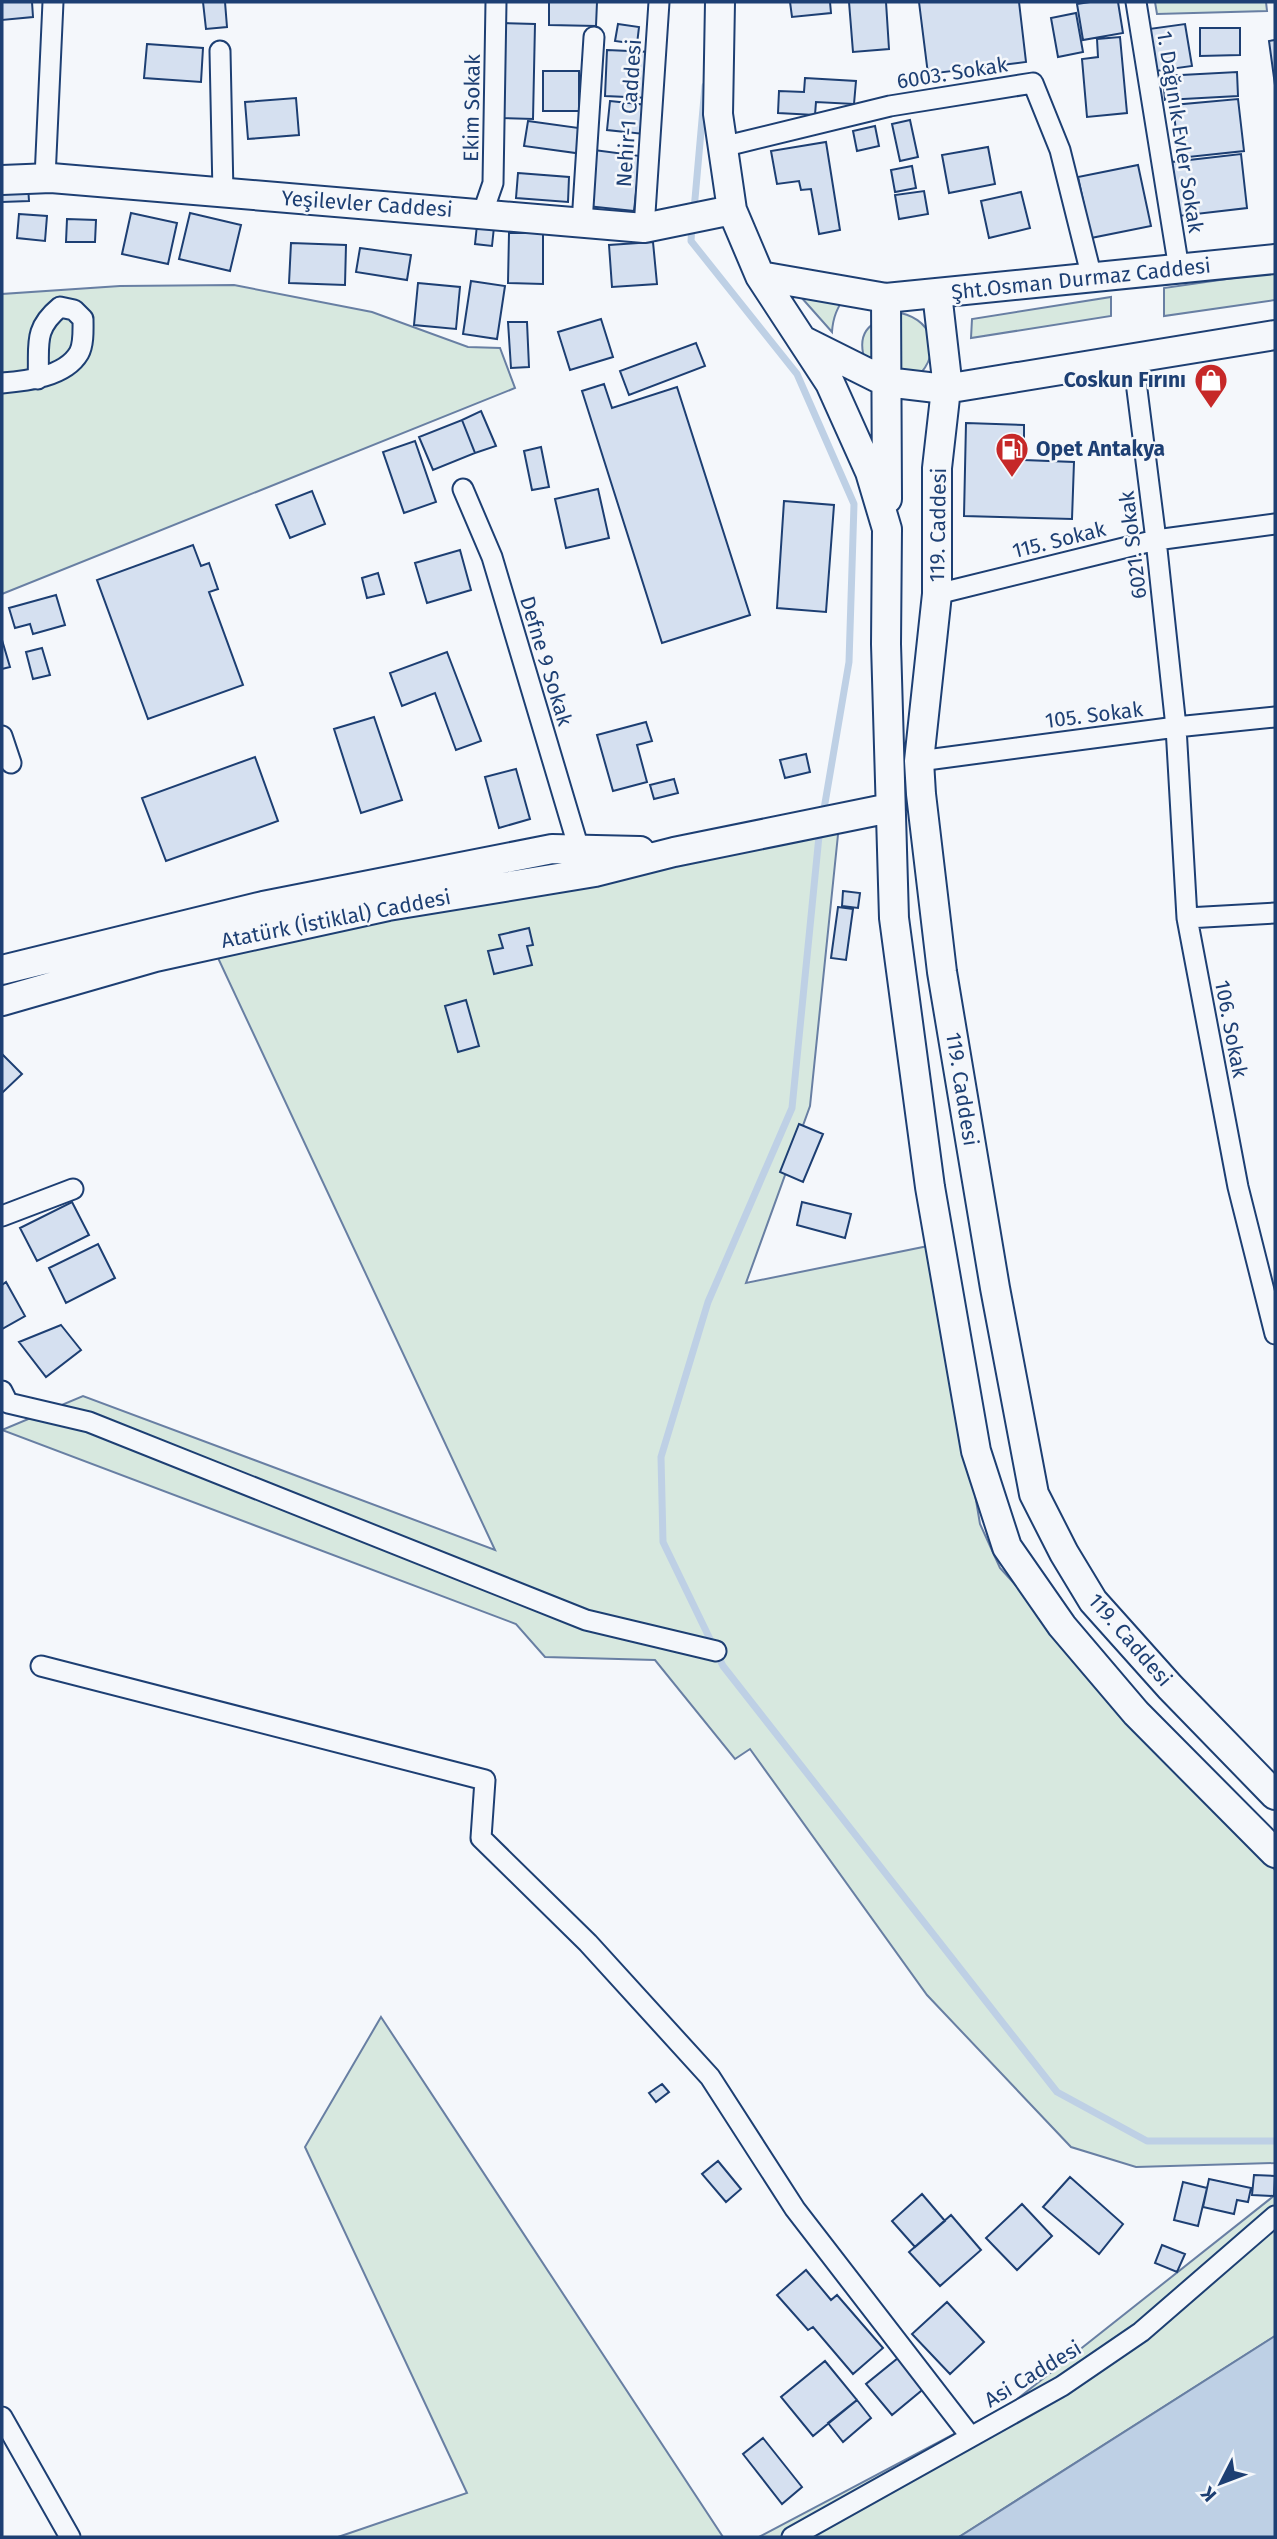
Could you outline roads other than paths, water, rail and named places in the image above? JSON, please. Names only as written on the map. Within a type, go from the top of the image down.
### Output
[{"type":"street","points":[[45,178],[53,2]]},
{"type":"street","name":"Ekim Sokak","points":[[483,212],[494,183],[496,2]]},
{"type":"street","name":"Nehir-1 Caddesi","points":[[657,225],[659,2]]},
{"type":"street","name":"119. Caddesi","points":[[720,2],[720,213],[830,383],[870,472],[887,529]]},
{"type":"street","name":"1. Dağınık Evler Sokak","points":[[1136,2],[1179,269]]},
{"type":"street","points":[[582,223],[594,37]]},
{"type":"street","points":[[220,51],[223,194]]},
{"type":"street","name":"6003. Sokak","points":[[722,147],[890,106],[1032,83],[1059,150],[1092,278]]},
{"type":"street","name":"Yeşilevler Caddesi","points":[[2,180],[45,178],[223,194],[483,212],[582,223],[657,225],[720,213]]},
{"type":"street","name":"Şht.Osman Durmaz Caddesi","points":[[760,276],[886,298],[1275,259]]},
{"type":"street","name":"119. Caddesi","points":[[937,293],[947,380],[937,468],[937,594],[919,761],[943,972],[995,1288],[1034,1494],[1064,1553],[1093,1601],[1170,1687],[1275,1795]]},
{"type":"street","name":"119. Caddesi","points":[[886,298],[886,644],[894,918],[930,1186],[976,1451],[1007,1547],[1062,1626],[1109,1684],[1275,1853]]},
{"type":"street","points":[[801,340],[886,382],[945,389],[1275,335]]},
{"type":"street","name":"6021. Sokak","points":[[1133,358],[1176,727]]},
{"type":"street","points":[[2,383],[38,379]]},
{"type":"street","name":"Defne 9 Sokak","points":[[463,489],[492,557],[579,849]]},
{"type":"street","name":"115. Sokak","points":[[937,594],[1156,540],[1275,524]]},
{"type":"street","name":"105. Sokak","points":[[919,761],[1176,727],[1275,717]]},
{"type":"street","name":"106. Sokak","points":[[1176,727],[1187,918],[1238,1187],[1275,1334]]},
{"type":"street","points":[[2,736],[11,763]]},
{"type":"street","name":"Atatürk (İstiklal) Caddesi","points":[[2,1002],[155,957],[388,905],[595,872],[674,852],[890,808]]},
{"type":"street","name":"Atatürk (İstiklal) Caddesi","points":[[2,970],[263,906],[552,849],[674,852]]},
{"type":"street","points":[[1187,918],[1275,913]]},
{"type":"street","points":[[2,1216],[73,1189]]},
{"type":"street","points":[[5,1397],[89,1422],[586,1620],[716,1651]]},
{"type":"street","points":[[41,1665],[485,1780],[481,1838],[588,1943],[710,2077],[795,2209],[971,2437]]},
{"type":"street","name":"Asi Caddesi","points":[[792,2537],[1062,2386],[1141,2332],[1275,2216]]},
{"type":"street","points":[[2,2417],[70,2537]]},
{"type":"water","points":[[1275,2336],[1275,2537],[959,2537]]},
{"type":"waterway","points":[[694,210],[705,86]]},
{"type":"waterway","points":[[692,225],[691,241],[797,374],[854,504],[849,662],[824,809]]},
{"type":"waterway","points":[[819,836],[792,1108],[708,1302],[661,1457],[663,1542],[723,1666],[1057,2092],[1147,2141],[1275,2141]]},
{"type":"place","name":"Coskun Fırını","points":[[1211,410]]},
{"type":"place","name":"Opet Antakya","points":[[1012,479]]}]
